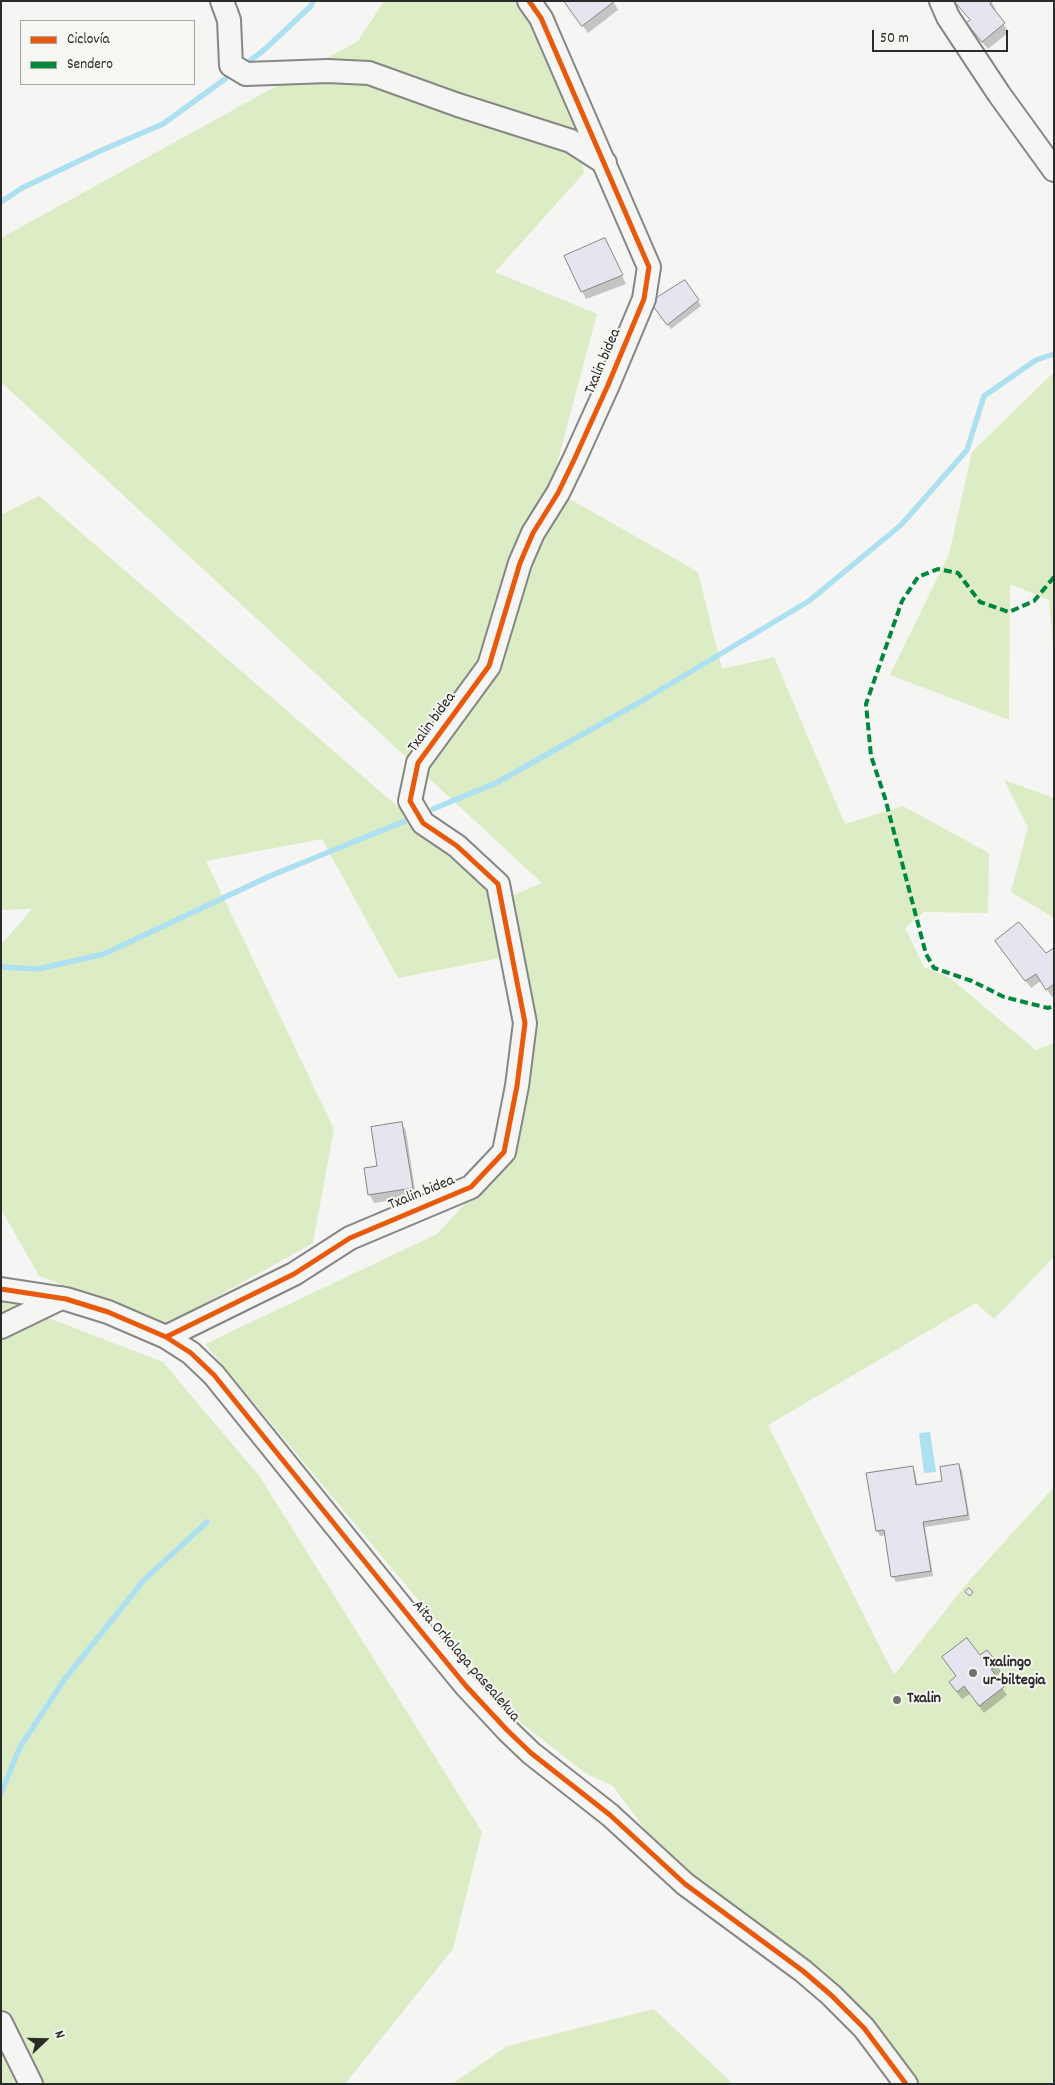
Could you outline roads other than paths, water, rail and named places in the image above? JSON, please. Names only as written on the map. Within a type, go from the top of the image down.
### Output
[{"type":"street","points":[[222,1],[229,20],[231,65],[246,74],[328,71],[369,73],[458,105],[571,141],[605,164]]},
{"type":"street","name":"Txalin bidea","points":[[166,1337],[294,1274],[350,1238],[471,1187],[504,1152],[517,1086],[525,1023],[498,884],[457,846],[423,823],[410,801],[418,763],[489,666],[533,533],[558,493],[574,460],[644,299],[649,267],[542,18],[529,1]]},
{"type":"street","points":[[941,1],[948,17],[999,94],[1054,170]]},
{"type":"street","name":"Aita Orkolaga pasealekua","points":[[1,1289],[61,1298],[108,1312],[166,1337],[191,1353],[214,1375],[466,1686],[507,1730],[531,1753],[610,1816],[685,1884],[803,1971],[824,1989],[864,2028],[906,2084]]},
{"type":"street","points":[[1,1327],[61,1298]]},
{"type":"street","points":[[1,2023],[31,2084]]},
{"type":"water","points":[[930,1432],[936,1472],[924,1473],[919,1433]]},
{"type":"waterway","points":[[251,60],[311,6],[313,1]]},
{"type":"waterway","points":[[1,202],[22,188],[163,124],[225,79]]},
{"type":"waterway","points":[[433,809],[496,783],[640,702],[809,601],[901,525],[967,450],[984,396],[1036,360],[1054,354]]},
{"type":"waterway","points":[[1,967],[38,969],[104,954],[270,876],[405,821]]},
{"type":"waterway","points":[[1,1793],[20,1747],[64,1680],[144,1580],[207,1522]]},
{"type":"place","name":"Txalingo ur-biltegia","points":[[973,1673]]},
{"type":"place","name":"Txalin","points":[[897,1700]]}]
